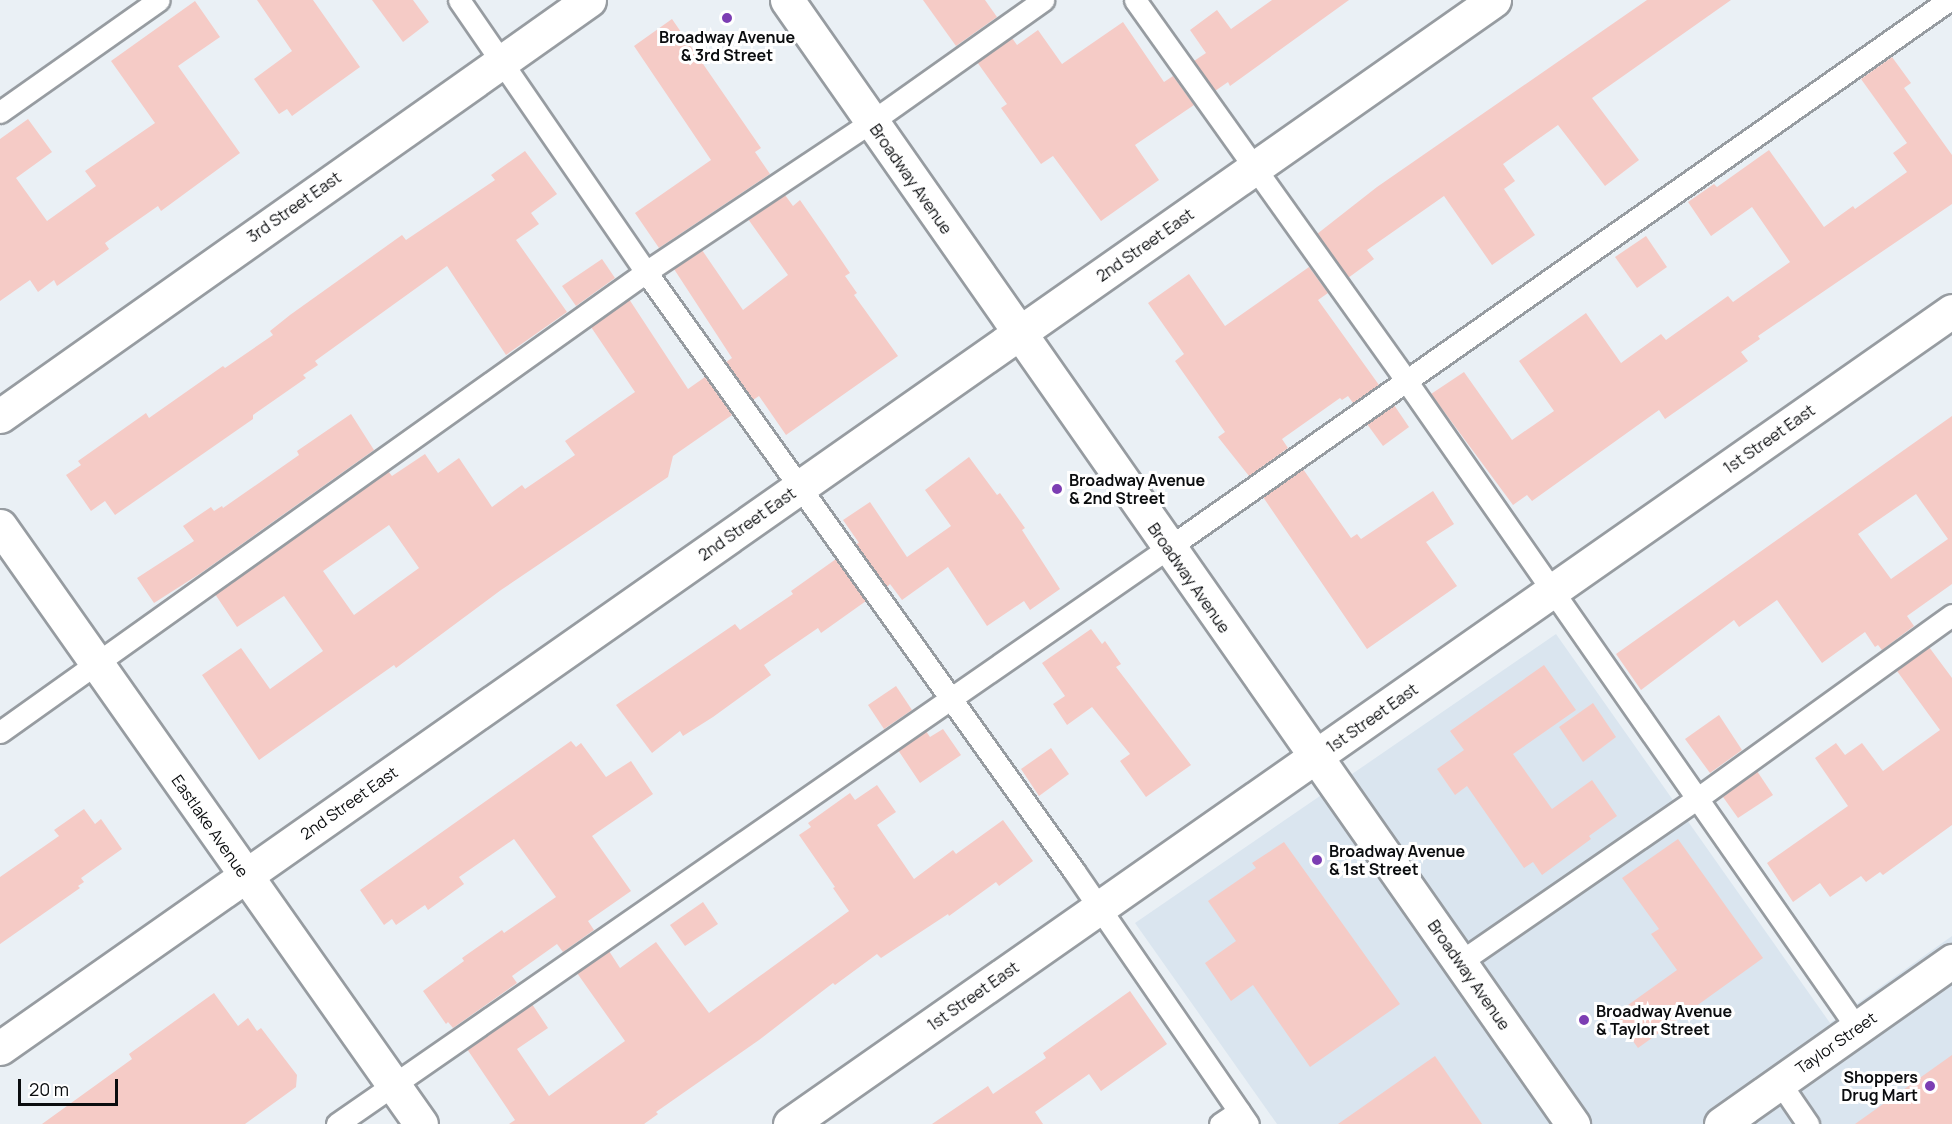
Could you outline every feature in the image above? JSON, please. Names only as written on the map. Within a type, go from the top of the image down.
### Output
[{"type":"street","name":"3rd Street East","points":[[0,416],[589,0]]},
{"type":"street","name":"Broadway Avenue","points":[[787,0],[1168,548],[1573,1124]]},
{"type":"street","name":"2nd Street East","points":[[0,1048],[1494,0]]},
{"type":"street","name":"1st Street East","points":[[790,1124],[1952,311]]},
{"type":"street","name":"Eastlake Avenue","points":[[0,526],[422,1124]]},
{"type":"street","name":"Taylor Street","points":[[1720,1124],[1952,961]]},
{"type":"lane","points":[[0,112],[159,0]]},
{"type":"lane","points":[[459,0],[646,272],[952,697],[1243,1117],[1221,1124]]},
{"type":"lane","points":[[0,732],[646,272],[871,122],[1043,0]]},
{"type":"lane","points":[[1135,0],[1405,379],[1857,1028]]},
{"type":"lane","points":[[337,1124],[1168,548],[1405,379],[1951,0]]},
{"type":"lane","points":[[1460,962],[1698,798],[1952,615]]},
{"type":"lane","points":[[1780,1083],[1809,1124]]},
{"type":"shaded area","points":[[1556,634],[1830,1023],[1952,936],[1952,1124],[1277,1124],[1135,923]]},
{"type":"building","points":[[257,0],[313,0],[360,67],[292,116],[287,109],[279,114],[254,79],[292,51]]},
{"type":"building","points":[[372,0],[413,0],[429,22],[403,42]]},
{"type":"building","points":[[923,0],[985,0],[997,17],[956,46]]},
{"type":"building","points":[[1272,0],[1349,0],[1230,86],[1228,82],[1215,91],[1194,61],[1206,53],[1190,30],[1217,10],[1231,29]]},
{"type":"building","points":[[1647,0],[1731,0],[1592,98],[1639,160],[1605,186],[1558,125],[1503,164],[1515,181],[1504,189],[1535,235],[1492,265],[1444,196],[1367,250],[1374,259],[1348,278],[1317,234],[1377,187]]},
{"type":"building","points":[[195,1],[220,37],[178,66],[240,153],[161,211],[158,206],[105,243],[109,249],[57,286],[54,280],[38,292],[30,280],[0,301],[0,139],[28,119],[52,152],[16,178],[47,221],[96,186],[85,171],[155,123],[111,61]]},
{"type":"building","points":[[672,19],[761,148],[755,152],[770,174],[659,248],[635,213],[711,160],[634,46]]},
{"type":"building","points":[[1123,22],[1164,82],[1173,76],[1194,105],[1135,145],[1159,180],[1101,221],[1053,156],[1041,164],[1001,108],[1007,104],[977,62],[1012,38],[1017,45],[1038,30],[1062,64]]},
{"type":"building","points":[[1892,57],[1911,83],[1904,88],[1952,155],[1952,204],[1758,336],[1760,339],[1741,352],[1748,361],[1665,419],[1659,410],[1532,501],[1527,495],[1513,505],[1431,394],[1464,372],[1512,440],[1554,411],[1519,361],[1586,313],[1621,363],[1661,334],[1666,340],[1728,296],[1733,302],[1790,262],[1752,207],[1711,236],[1688,202],[1714,184],[1717,187],[1769,150],[1824,227],[1853,206],[1855,209],[1907,172],[1893,153],[1907,143],[1861,79]]},
{"type":"building","points":[[525,151],[557,194],[531,213],[539,224],[516,240],[567,312],[506,355],[447,266],[315,361],[318,365],[303,375],[306,378],[253,415],[253,419],[115,515],[105,501],[91,511],[66,475],[81,465],[78,461],[146,413],[149,418],[223,366],[225,368],[273,335],[270,331],[290,315],[402,235],[406,240],[495,180],[491,175]]},
{"type":"building","points":[[785,195],[793,206],[800,200],[850,273],[845,276],[857,293],[854,295],[898,356],[786,435],[759,396],[753,400],[726,362],[732,358],[674,269],[702,250],[743,310],[788,275],[748,219]]},
{"type":"building","points":[[1646,236],[1667,267],[1637,288],[1615,257]]},
{"type":"building","points":[[602,259],[615,278],[576,306],[562,286]]},
{"type":"building","points":[[1309,267],[1328,293],[1318,300],[1379,385],[1353,403],[1348,396],[1342,400],[1340,398],[1282,439],[1288,448],[1249,476],[1218,437],[1225,432],[1175,361],[1184,354],[1148,303],[1189,274],[1225,326]]},
{"type":"building","points":[[629,299],[688,389],[705,377],[732,415],[673,456],[668,477],[501,590],[396,668],[394,665],[259,760],[202,675],[241,648],[270,689],[323,651],[284,596],[237,627],[215,594],[388,471],[392,476],[425,454],[438,473],[459,458],[492,507],[522,485],[525,489],[575,455],[565,441],[635,392],[591,327]],"holes":[[[389,525],[419,568],[354,615],[323,571]]]},
{"type":"building","points":[[1394,405],[1409,427],[1383,446],[1367,424]]},
{"type":"building","points":[[351,414],[374,450],[201,573],[154,603],[137,578],[194,541],[183,526],[211,507],[214,511],[222,506],[223,508],[299,455],[297,451]]},
{"type":"building","points":[[1952,416],[1952,584],[1907,616],[1914,626],[1882,650],[1878,645],[1875,647],[1865,632],[1822,663],[1777,600],[1739,627],[1734,620],[1641,690],[1616,654]],"holes":[[[1916,494],[1948,539],[1891,579],[1858,534]]]},
{"type":"building","points":[[969,457],[997,495],[1000,493],[1025,528],[1022,530],[1060,589],[1030,610],[1024,601],[987,626],[948,567],[902,600],[890,584],[887,587],[856,544],[859,543],[843,520],[870,502],[907,557],[951,526],[925,490]]},
{"type":"building","points":[[1303,469],[1351,538],[1357,534],[1361,539],[1433,491],[1454,524],[1426,542],[1457,586],[1367,649],[1263,497]]},
{"type":"building","points":[[836,559],[866,601],[821,633],[818,628],[764,665],[771,675],[713,717],[683,736],[680,731],[652,753],[616,705],[735,624],[740,630],[793,594],[791,591]]},
{"type":"building","points":[[1091,629],[1102,644],[1105,641],[1121,664],[1116,667],[1191,765],[1146,797],[1120,761],[1130,754],[1092,707],[1067,725],[1053,704],[1065,696],[1042,663]]},
{"type":"building","points":[[1929,647],[1952,678],[1952,825],[1883,875],[1880,872],[1866,882],[1861,876],[1830,897],[1820,883],[1793,902],[1767,863],[1848,806],[1815,758],[1836,743],[1845,755],[1862,743],[1883,771],[1940,730],[1897,671]]},
{"type":"building","points":[[1544,665],[1576,710],[1513,754],[1552,809],[1592,780],[1617,816],[1589,836],[1591,839],[1542,875],[1533,862],[1524,868],[1467,786],[1455,795],[1437,769],[1464,750],[1450,731]]},
{"type":"building","points":[[896,686],[912,710],[884,729],[868,705]]},
{"type":"building","points":[[1593,703],[1616,737],[1583,762],[1559,727]]},
{"type":"building","points":[[1719,715],[1742,750],[1710,773],[1685,739]]},
{"type":"building","points":[[943,729],[961,755],[920,783],[898,750],[926,731],[930,737]]},
{"type":"building","points":[[571,741],[576,747],[581,743],[606,777],[631,761],[653,794],[592,836],[631,891],[588,921],[594,930],[563,952],[557,944],[512,976],[517,983],[453,1028],[448,1022],[446,1024],[423,991],[464,961],[462,958],[502,930],[504,933],[556,897],[514,839],[459,877],[464,884],[428,910],[425,905],[396,925],[392,919],[384,925],[360,890]]},
{"type":"building","points":[[1051,748],[1069,774],[1039,796],[1021,769]]},
{"type":"building","points":[[1757,771],[1773,795],[1738,818],[1723,797]]},
{"type":"building","points":[[877,785],[896,812],[877,825],[914,879],[953,850],[956,854],[1003,820],[1033,861],[999,886],[996,882],[949,916],[948,914],[881,958],[877,954],[835,985],[833,983],[759,1040],[656,1112],[658,1114],[644,1124],[509,1124],[515,1120],[467,1049],[532,1004],[548,1028],[517,1049],[549,1096],[625,1041],[577,973],[609,951],[620,968],[656,942],[709,1013],[849,911],[799,835],[811,827],[808,823],[850,793],[855,800]]},
{"type":"building","points":[[84,809],[95,824],[101,819],[122,849],[81,878],[84,882],[78,886],[80,888],[0,944],[0,877],[59,836],[54,830]]},
{"type":"building","points":[[1678,839],[1763,958],[1638,1048],[1614,1015],[1677,970],[1651,934],[1659,929],[1622,878]]},
{"type":"building","points":[[1284,842],[1400,1004],[1310,1067],[1253,985],[1231,1001],[1205,963],[1236,941],[1208,901],[1256,868],[1252,863]]},
{"type":"building","points":[[703,902],[718,924],[685,946],[670,925]]},
{"type":"building","points":[[1130,991],[1167,1044],[1101,1091],[1089,1074],[1035,1112],[1043,1124],[932,1124],[988,1086],[993,1094],[1046,1058],[1043,1053]]},
{"type":"building","points":[[214,993],[238,1026],[248,1018],[257,1031],[261,1028],[297,1075],[296,1087],[245,1124],[42,1124],[132,1059],[129,1054]]},
{"type":"building","name":"Shoppers Drug Mart","points":[[1952,1055],[1952,1124],[1855,1124]]},
{"type":"building","points":[[1435,1056],[1482,1124],[1338,1124]]},
{"type":"place","name":"Broadway Avenue & 3rd Street","points":[[727,18]]},
{"type":"place","name":"Broadway Avenue & 2nd Street","points":[[1057,489]]},
{"type":"place","name":"Broadway Avenue & 1st Street","points":[[1317,860]]},
{"type":"place","name":"Broadway Avenue & Taylor Street","points":[[1584,1020]]},
{"type":"place","name":"Shoppers Drug Mart","points":[[1930,1086]]}]
